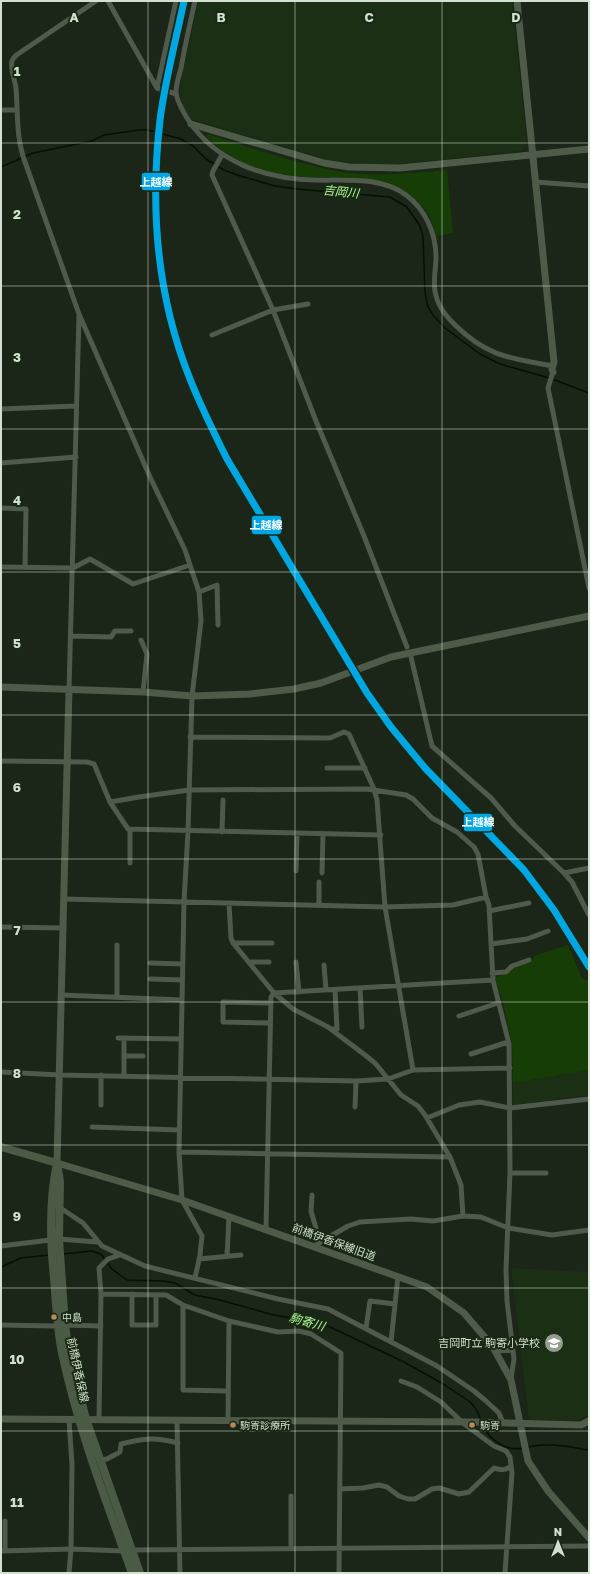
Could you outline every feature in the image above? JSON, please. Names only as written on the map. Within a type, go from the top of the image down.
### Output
[{"type":"main road","points":[[1,1147],[57,1163]]},
{"type":"main road","name":"前橋伊香保線","points":[[55,1239],[60,1182],[57,1163]]},
{"type":"main road","name":"前橋伊香保線","points":[[57,1163],[53,1182],[58,1325],[62,1352],[82,1419],[128,1550],[140,1573]]},
{"type":"main road","name":"前橋伊香保線","points":[[56,1260],[69,1352],[82,1419],[100,1460],[128,1550],[132,1573]]},
{"type":"street","points":[[96,1],[13,58],[12,65],[16,87],[20,149],[79,314],[144,462],[185,550],[199,592],[201,621],[192,696],[190,737],[188,831],[182,964],[179,1130],[182,1200],[202,1236],[195,1278]]},
{"type":"street","points":[[108,1],[157,88],[176,94]]},
{"type":"street","points":[[157,88],[176,1]]},
{"type":"street","points":[[195,1],[176,94],[182,109],[191,124],[204,139],[222,155],[249,169],[269,175],[308,180],[364,181],[381,184],[405,194],[423,212],[430,225],[435,244],[436,256],[435,292],[441,308],[450,320],[469,338],[484,349],[508,358],[553,369]]},
{"type":"street","points":[[517,1],[554,362],[549,386],[589,588]]},
{"type":"street","points":[[1,110],[17,110]]},
{"type":"street","points":[[191,124],[324,162],[349,166],[400,168],[589,149]]},
{"type":"street","points":[[222,155],[212,175],[273,310],[407,647]]},
{"type":"street","points":[[535,182],[589,186]]},
{"type":"street","points":[[212,335],[273,310],[308,304]]},
{"type":"street","points":[[57,1163],[79,314]]},
{"type":"street","points":[[1,409],[76,406]]},
{"type":"street","points":[[1,463],[76,457]]},
{"type":"street","points":[[1,508],[26,509],[25,567]]},
{"type":"street","points":[[1,566],[73,568],[90,559],[133,584],[190,565]]},
{"type":"street","points":[[199,592],[217,585],[218,625]]},
{"type":"street","points":[[1,687],[143,692],[192,696],[250,694],[294,689],[321,683],[397,655],[589,616]]},
{"type":"street","points":[[70,636],[111,637],[115,631],[131,631]]},
{"type":"street","points":[[141,640],[147,654],[143,692]]},
{"type":"street","points":[[411,657],[432,746],[491,798],[515,826],[564,873],[572,882],[589,915]]},
{"type":"street","points":[[190,737],[330,738],[344,732],[349,734],[374,789],[377,800],[386,907],[413,1070]]},
{"type":"street","points":[[1,761],[87,762],[94,764],[110,802],[128,829],[380,835]]},
{"type":"street","points":[[327,768],[365,768]]},
{"type":"street","points":[[110,802],[139,796],[189,790],[374,789],[406,795],[413,799],[432,818],[457,832],[471,843],[478,854],[489,911],[492,973],[508,1042],[510,1068],[510,1173],[506,1269],[507,1301],[514,1359],[511,1380]]},
{"type":"street","points":[[222,832],[224,800]]},
{"type":"street","points":[[130,829],[130,863]]},
{"type":"street","points":[[296,871],[297,834]]},
{"type":"street","points":[[322,873],[323,834]]},
{"type":"street","points":[[564,873],[589,868]]},
{"type":"street","points":[[319,882],[319,905]]},
{"type":"street","points":[[64,899],[386,907],[453,905],[486,897]]},
{"type":"street","points":[[229,903],[231,938],[233,943],[274,993],[293,1009],[331,1029],[375,1063],[401,1095],[418,1106],[427,1118],[450,1157],[461,1185],[463,1216]]},
{"type":"street","points":[[489,911],[529,903]]},
{"type":"street","points":[[1,927],[64,928]]},
{"type":"street","points":[[491,944],[527,939],[548,931]]},
{"type":"street","points":[[233,943],[272,943]]},
{"type":"street","points":[[117,945],[117,997]]},
{"type":"street","points":[[492,973],[506,972],[512,966],[529,960]]},
{"type":"street","points":[[249,962],[269,962]]},
{"type":"street","points":[[296,962],[299,992]]},
{"type":"street","points":[[150,963],[182,964]]},
{"type":"street","points":[[324,966],[326,990]]},
{"type":"street","points":[[150,979],[182,980]]},
{"type":"street","points":[[274,993],[493,980]]},
{"type":"street","points":[[360,988],[362,1027]]},
{"type":"street","points":[[331,1029],[337,1028],[335,990]]},
{"type":"street","points":[[266,1229],[270,1023],[271,997],[274,993]]},
{"type":"street","points":[[62,995],[182,1000]]},
{"type":"street","points":[[270,1023],[223,1022],[223,1002],[271,1003]]},
{"type":"street","points":[[459,1016],[498,1003]]},
{"type":"street","points":[[118,1038],[181,1040]]},
{"type":"street","points":[[124,1038],[124,1076]]},
{"type":"street","points":[[471,1054],[508,1042]]},
{"type":"street","points":[[124,1056],[143,1056]]},
{"type":"street","points":[[1,1072],[60,1075],[180,1076],[356,1081],[388,1080],[413,1070],[510,1068]]},
{"type":"street","points":[[100,1104],[101,1075]]},
{"type":"street","points":[[355,1107],[356,1081]]},
{"type":"street","points":[[427,1118],[459,1105],[480,1102],[510,1108],[589,1099]]},
{"type":"street","points":[[92,1127],[179,1130]]},
{"type":"street","points":[[179,1152],[268,1152],[450,1157]]},
{"type":"street","name":"前橋伊香保線旧道","points":[[57,1163],[182,1200],[229,1217],[317,1244],[427,1287],[464,1313],[495,1351],[511,1380],[528,1461],[548,1491],[589,1538]]},
{"type":"street","points":[[510,1173],[546,1173]]},
{"type":"street","points":[[312,1195],[311,1211],[317,1244],[348,1226],[360,1222],[411,1219],[433,1221],[463,1216],[481,1217],[508,1228],[552,1235],[589,1230]]},
{"type":"street","points":[[59,1206],[83,1222],[97,1242],[102,1246],[145,1266],[278,1299],[328,1309],[437,1366],[474,1391],[499,1413],[503,1423]]},
{"type":"street","points":[[227,1256],[229,1217]]},
{"type":"street","points":[[1,1246],[55,1239],[97,1242]]},
{"type":"street","points":[[99,1420],[99,1268],[108,1258],[120,1255]]},
{"type":"street","points":[[199,1259],[241,1255]]},
{"type":"street","points":[[391,1342],[398,1276]]},
{"type":"street","points":[[100,1294],[166,1296],[183,1305],[229,1321],[278,1332],[299,1331],[311,1334],[341,1353],[339,1573]]},
{"type":"street","points":[[132,1294],[132,1325],[156,1325],[156,1295]]},
{"type":"street","points":[[366,1328],[370,1300],[395,1304]]},
{"type":"street","points":[[183,1305],[183,1390],[228,1391]]},
{"type":"street","points":[[228,1421],[229,1321]]},
{"type":"street","points":[[1,1325],[54,1326]]},
{"type":"street","points":[[65,1325],[100,1326]]},
{"type":"street","points":[[495,1351],[513,1350]]},
{"type":"street","points":[[401,1381],[417,1387],[441,1402],[463,1422],[494,1446],[506,1451],[510,1457],[512,1473],[505,1573]]},
{"type":"street","points":[[1,1419],[471,1422],[581,1425],[589,1421]]},
{"type":"street","points":[[69,1420],[72,1464],[71,1549],[69,1573]]},
{"type":"street","points":[[177,1421],[180,1573]]},
{"type":"street","points":[[100,1460],[107,1459],[120,1452],[122,1444],[150,1438],[178,1443]]},
{"type":"street","points":[[340,1488],[363,1488],[379,1485],[387,1487],[399,1496],[408,1499],[415,1499],[432,1488],[439,1488],[459,1494],[469,1492],[494,1468],[507,1470],[511,1466]]},
{"type":"street","points":[[291,1496],[291,1548]]},
{"type":"street","points":[[5,1521],[3,1550],[589,1546]]},
{"type":"shaded area","points":[[198,1],[512,1],[527,144],[521,151],[399,164],[364,164],[332,161],[194,120],[183,106],[179,92]]},
{"type":"shaded area","points":[[589,1070],[589,1095],[514,1105],[512,1102],[513,1083]]},
{"type":"shaded area","name":"吉岡町立 駒寄小学校","points":[[511,1268],[589,1272],[589,1414],[577,1421],[529,1420]]},
{"type":"green space","points":[[207,134],[292,160],[343,172],[382,174],[447,170],[453,233],[436,236],[426,211],[415,198],[402,190],[372,180],[294,176],[266,171],[253,167],[228,154],[216,146],[206,136]]},
{"type":"green space","points":[[568,945],[582,978],[589,981],[589,1070],[513,1083],[512,1045],[503,1002],[495,977],[508,974],[513,967],[531,962],[534,956]]},
{"type":"waterway","name":"吉岡川","points":[[1,167],[33,153],[92,141],[104,135],[148,130],[181,139],[193,146],[206,159],[224,170],[275,186],[390,197],[407,207],[420,226],[423,237],[425,292],[427,305],[433,315],[445,328],[480,354],[500,364],[549,378]]},
{"type":"waterway","name":"吉岡川","points":[[552,379],[589,393]]},
{"type":"waterway","name":"駒寄川","points":[[63,1254],[92,1251],[101,1254],[112,1269],[127,1280],[164,1281],[175,1283],[195,1295],[220,1300],[274,1315],[315,1322],[330,1327],[404,1362],[445,1385],[470,1402],[476,1409],[481,1420]]},
{"type":"waterway","name":"駒寄川","points":[[1,1267],[21,1258],[49,1255]]},
{"type":"waterway","name":"駒寄川","points":[[483,1425],[494,1440],[499,1444],[511,1448],[523,1448]]},
{"type":"waterway","name":"駒寄川","points":[[528,1447],[551,1445],[589,1450]]},
{"type":"transit line","name":"上越線","points":[[184,1],[160,120],[157,153],[156,219],[163,284],[170,316],[179,348],[194,389],[227,459],[367,693],[391,727],[425,768],[524,870],[554,910],[589,967]]},
{"type":"place","name":"中島","points":[[54,1317]]},
{"type":"place","name":"吉岡町立 駒寄小学校","points":[[554,1343]]},
{"type":"place","name":"駒寄診療所","points":[[233,1425]]},
{"type":"place","name":"駒寄","points":[[472,1425]]}]
